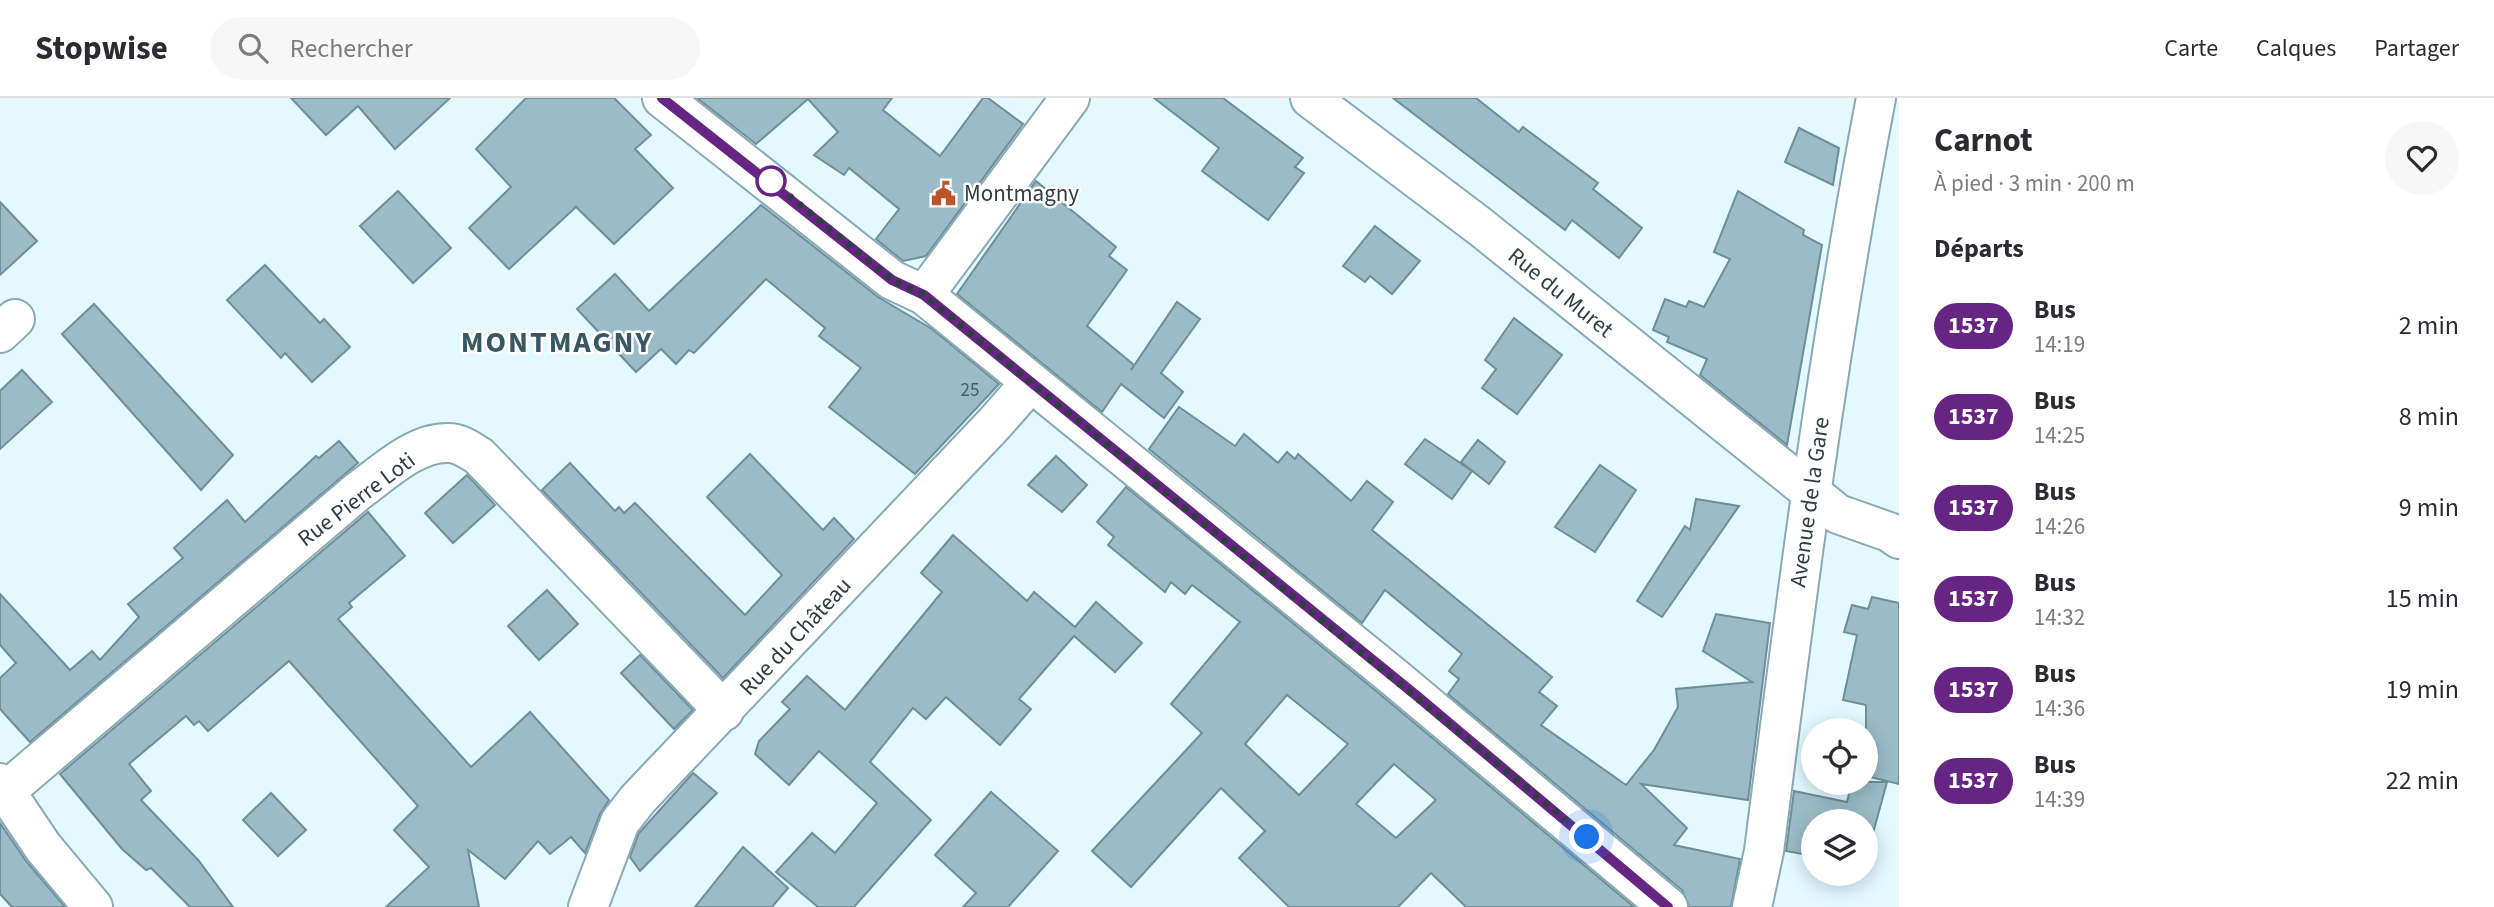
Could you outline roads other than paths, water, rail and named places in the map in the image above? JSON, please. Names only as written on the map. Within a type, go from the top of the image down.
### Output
[{"type":"street","points":[[662,98],[892,280],[924,295],[1417,696],[1668,907]]},
{"type":"street","points":[[924,295],[1070,98]]},
{"type":"street","name":"Rue du Muret","points":[[1310,98],[1482,229],[1838,514],[1889,532],[1899,539]]},
{"type":"street","name":"Avenue de la Gare","points":[[1752,907],[1764,851],[1810,489],[1842,279],[1875,98]]},
{"type":"street","name":"Rue du Château","points":[[588,907],[620,822],[1030,383]]},
{"type":"street","name":"Rue Pierre Loti","points":[[3,787],[357,492],[406,458],[432,444],[462,445],[478,456],[724,711]]},
{"type":"street","points":[[3,787],[43,847],[93,907]]},
{"type":"place","name":"Montmagny","points":[[944,193]]},
{"type":"district","name":"MONTMAGNY","points":[[557,342]]}]
